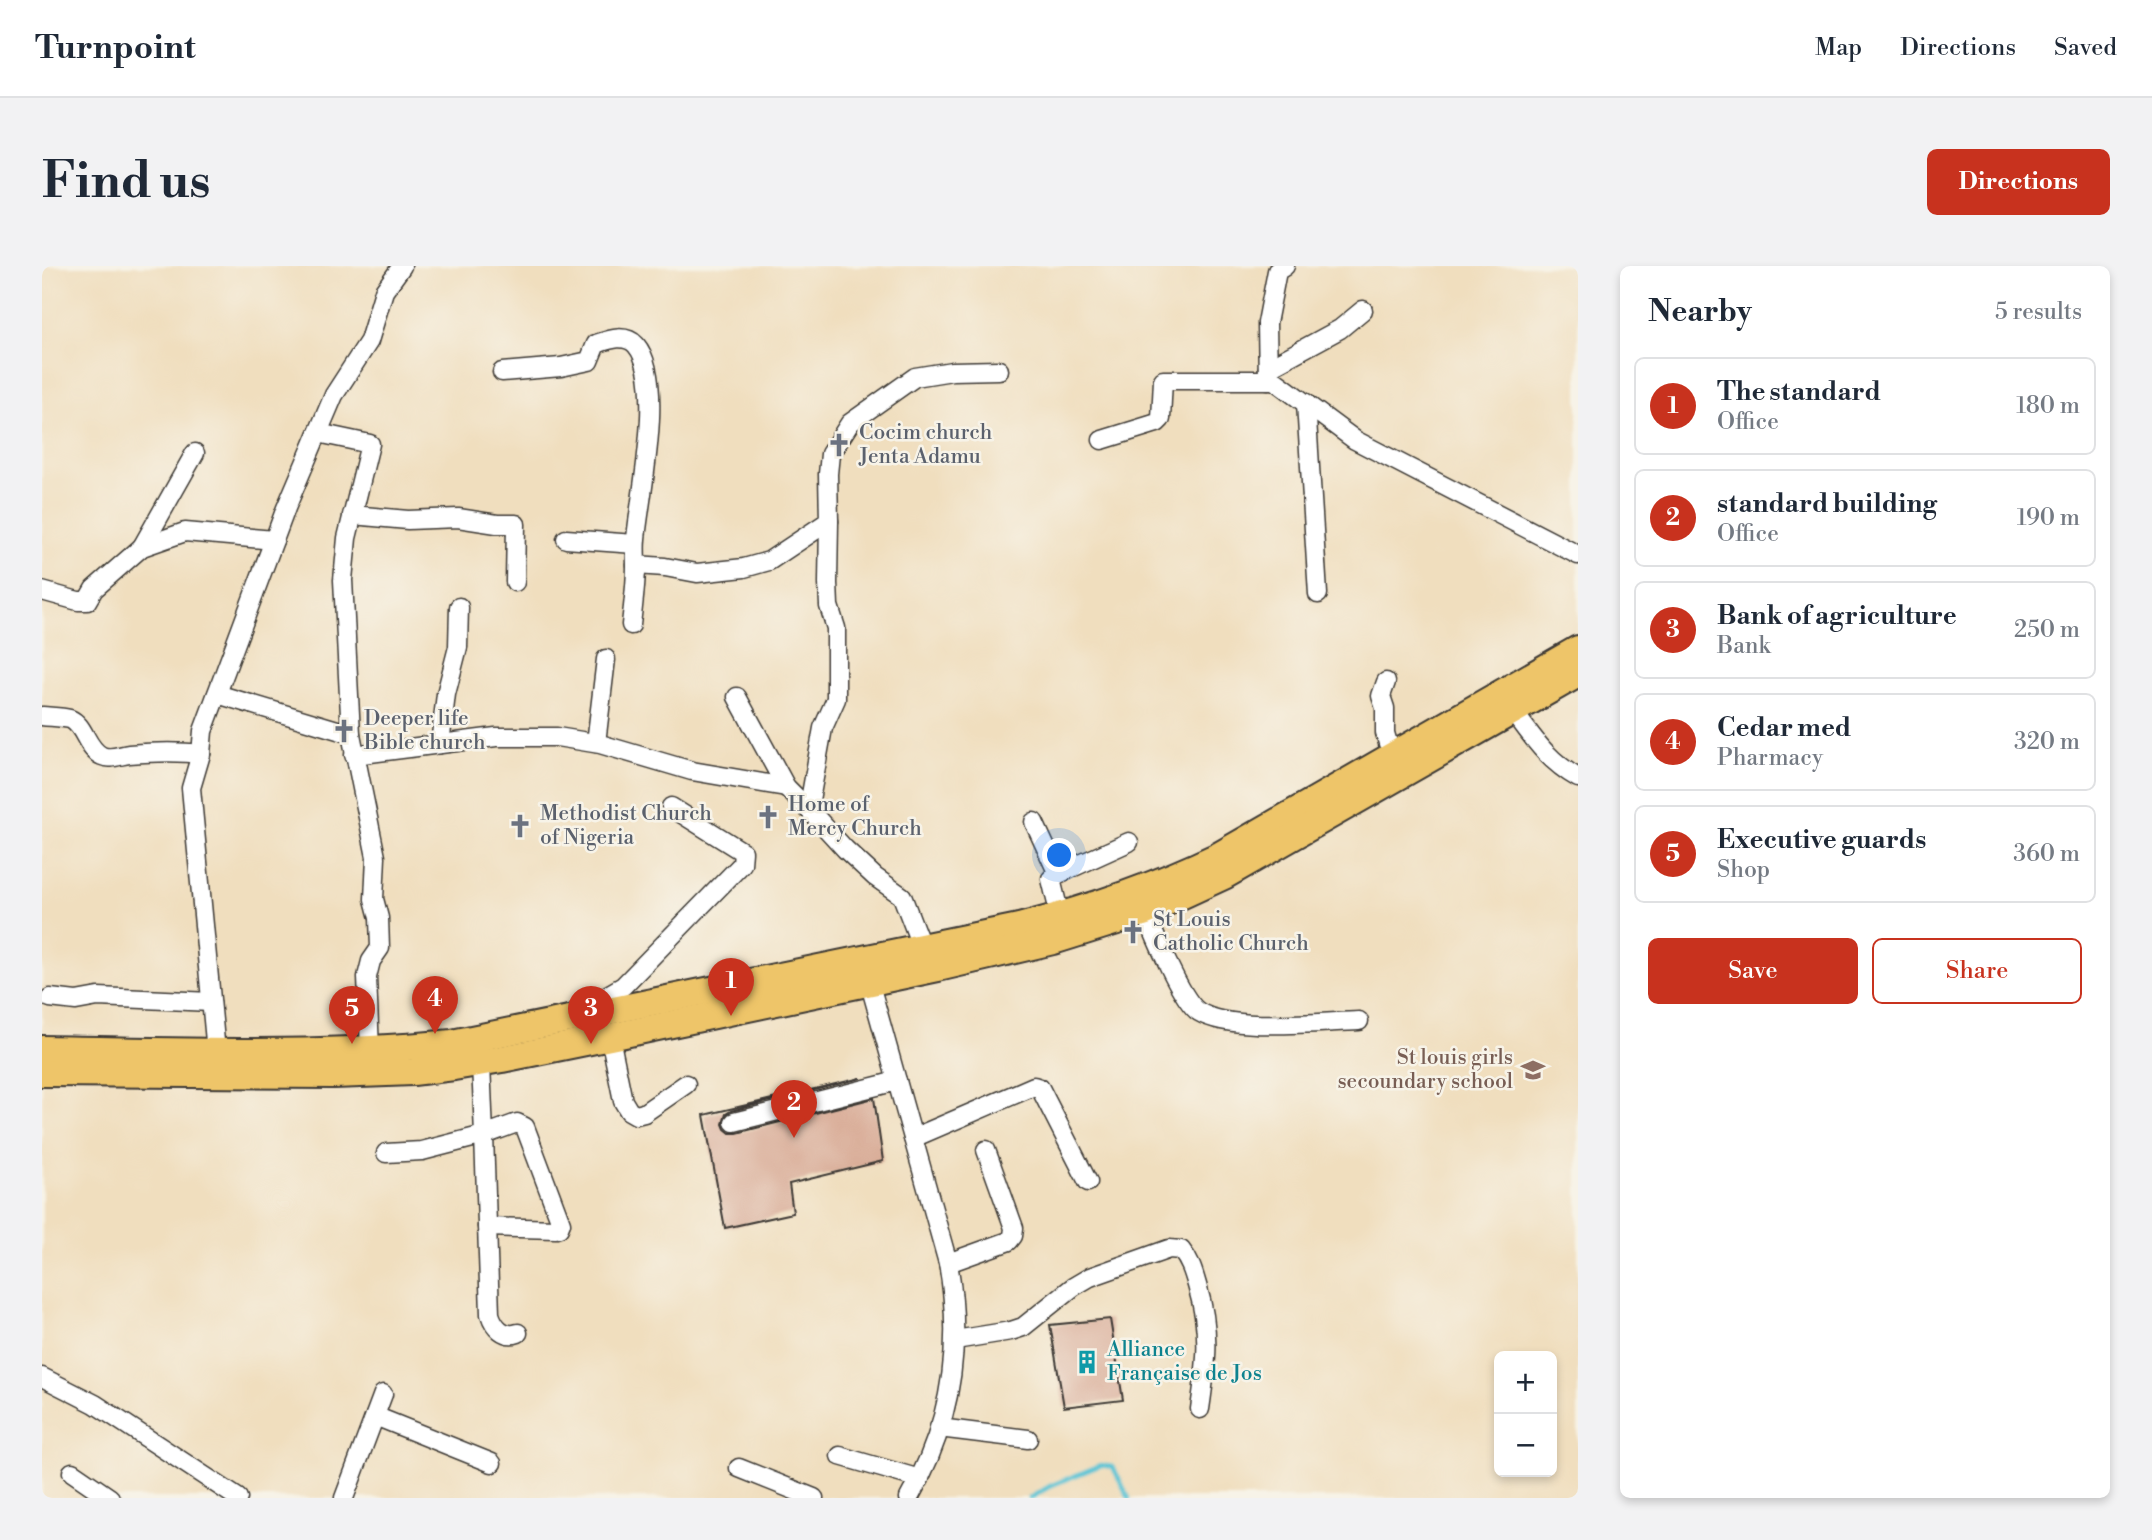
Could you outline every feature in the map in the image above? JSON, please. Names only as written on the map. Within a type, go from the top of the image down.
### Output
[{"type":"highway","points":[[42,1049],[370,1051],[453,1055],[481,1063],[606,1021],[869,981],[1053,942],[1142,901],[1186,872],[1578,649]]},
{"type":"highway","points":[[42,1073],[372,1074],[922,947],[1020,928],[1060,916],[1186,895],[1265,854],[1578,674]]},
{"type":"street","points":[[216,1052],[191,788],[201,754],[203,731],[274,540],[334,395],[369,341],[384,291],[402,266]]},
{"type":"street","points":[[1285,266],[1277,271],[1267,324],[1268,374],[1274,380],[1355,440],[1578,555]]},
{"type":"street","points":[[1102,440],[1157,423],[1161,419],[1163,380],[1268,374],[1340,329],[1363,310]]},
{"type":"street","points":[[502,372],[561,367],[589,361],[596,344],[613,339],[626,339],[635,344],[646,365],[650,416],[635,544],[631,625]]},
{"type":"street","points":[[813,814],[810,800],[823,728],[836,699],[836,628],[829,606],[830,454],[850,423],[915,377],[952,371],[999,370]]},
{"type":"street","points":[[1306,403],[1318,594]]},
{"type":"street","points":[[318,433],[370,444],[347,538],[343,580],[351,734],[376,857],[374,899],[379,918],[380,948],[371,961],[367,977],[370,1051]]},
{"type":"street","points":[[42,591],[87,601],[94,589],[142,547],[195,453]]},
{"type":"street","points":[[352,515],[408,520],[458,518],[516,524],[515,582]]},
{"type":"street","points":[[636,565],[697,573],[744,568],[769,561],[830,521]]},
{"type":"street","points":[[142,547],[185,532],[274,540]]},
{"type":"street","points":[[566,539],[635,544]]},
{"type":"street","points":[[440,744],[446,694],[458,647],[459,607]]},
{"type":"street","points":[[596,743],[606,659]]},
{"type":"street","points":[[1386,682],[1381,695],[1385,708],[1385,733],[1392,757]]},
{"type":"street","points":[[216,694],[351,734]]},
{"type":"street","points":[[737,697],[786,787],[845,849],[875,877],[902,896],[922,947]]},
{"type":"street","points":[[1513,711],[1548,756],[1578,778]]},
{"type":"street","points":[[42,716],[72,720],[92,748],[100,755],[111,758],[126,754],[179,751],[201,754]]},
{"type":"street","points":[[354,755],[496,737],[557,737],[596,743],[692,771],[786,787]]},
{"type":"street","points":[[671,807],[743,852],[744,860],[623,986],[604,997],[606,1021],[623,1101],[629,1111],[636,1115],[644,1113],[686,1084]]},
{"type":"street","points":[[1034,822],[1058,874]]},
{"type":"street","points":[[1060,916],[1051,879],[1129,842]]},
{"type":"street","points":[[1142,901],[1185,997],[1199,1012],[1241,1024],[1359,1021]]},
{"type":"street","points":[[869,981],[948,1263],[953,1293],[955,1340],[951,1382],[939,1428],[920,1479],[909,1498]]},
{"type":"street","points":[[50,998],[76,1001],[98,997],[211,1002]]},
{"type":"street","points":[[481,1063],[490,1314],[495,1325],[503,1332],[512,1335],[518,1333]]},
{"type":"street","points":[[734,1122],[897,1081]]},
{"type":"street","points":[[913,1138],[1034,1086],[1040,1088],[1088,1182]]},
{"type":"street","points":[[386,1153],[422,1151],[484,1135],[517,1123],[525,1127],[561,1223],[556,1229],[487,1227]]},
{"type":"street","points":[[948,1263],[1009,1241],[1013,1236],[1014,1228],[986,1150]]},
{"type":"street","points":[[955,1340],[1023,1327],[1073,1287],[1090,1277],[1169,1249],[1181,1250],[1190,1261],[1205,1310],[1207,1360],[1200,1409]]},
{"type":"street","points":[[42,1377],[95,1405],[238,1498]]},
{"type":"street","points":[[344,1498],[383,1394]]},
{"type":"street","points":[[375,1416],[492,1463]]},
{"type":"street","points":[[939,1428],[1028,1439]]},
{"type":"street","points":[[840,1456],[920,1479]]},
{"type":"street","points":[[739,1468],[814,1498]]},
{"type":"street","points":[[72,1472],[110,1498]]},
{"type":"building","points":[[861,1078],[726,1114],[723,1124],[725,1129],[730,1133],[737,1133],[874,1098],[883,1161],[789,1184],[793,1213],[725,1228],[704,1115]]},
{"type":"building","name":"Alliance Française de Jos","points":[[1110,1319],[1123,1400],[1064,1407],[1050,1325]]},
{"type":"waterway","points":[[1030,1498],[1052,1485],[1101,1465],[1113,1467],[1129,1498]]},
{"type":"place","name":"Cocim church Jenta Adamu","points":[[839,445]]},
{"type":"place","name":"Deeper life Bible church","points":[[344,731]]},
{"type":"place","name":"Home of Mercy Church","points":[[768,817]]},
{"type":"place","name":"Methodist Church of Nigeria","points":[[520,826]]},
{"type":"place","name":"St Louis Catholic Church","points":[[1133,932]]},
{"type":"place","name":"The standard","points":[[731,1016]]},
{"type":"place","name":"Cedar med","points":[[435,1034]]},
{"type":"place","name":"Executive guards","points":[[352,1044]]},
{"type":"place","name":"Bank of agriculture","points":[[591,1044]]},
{"type":"place","name":"St louis girls secoundary school","points":[[1533,1070]]},
{"type":"place","name":"standard building","points":[[794,1138]]},
{"type":"place","name":"Alliance Française de Jos","points":[[1087,1362]]}]
